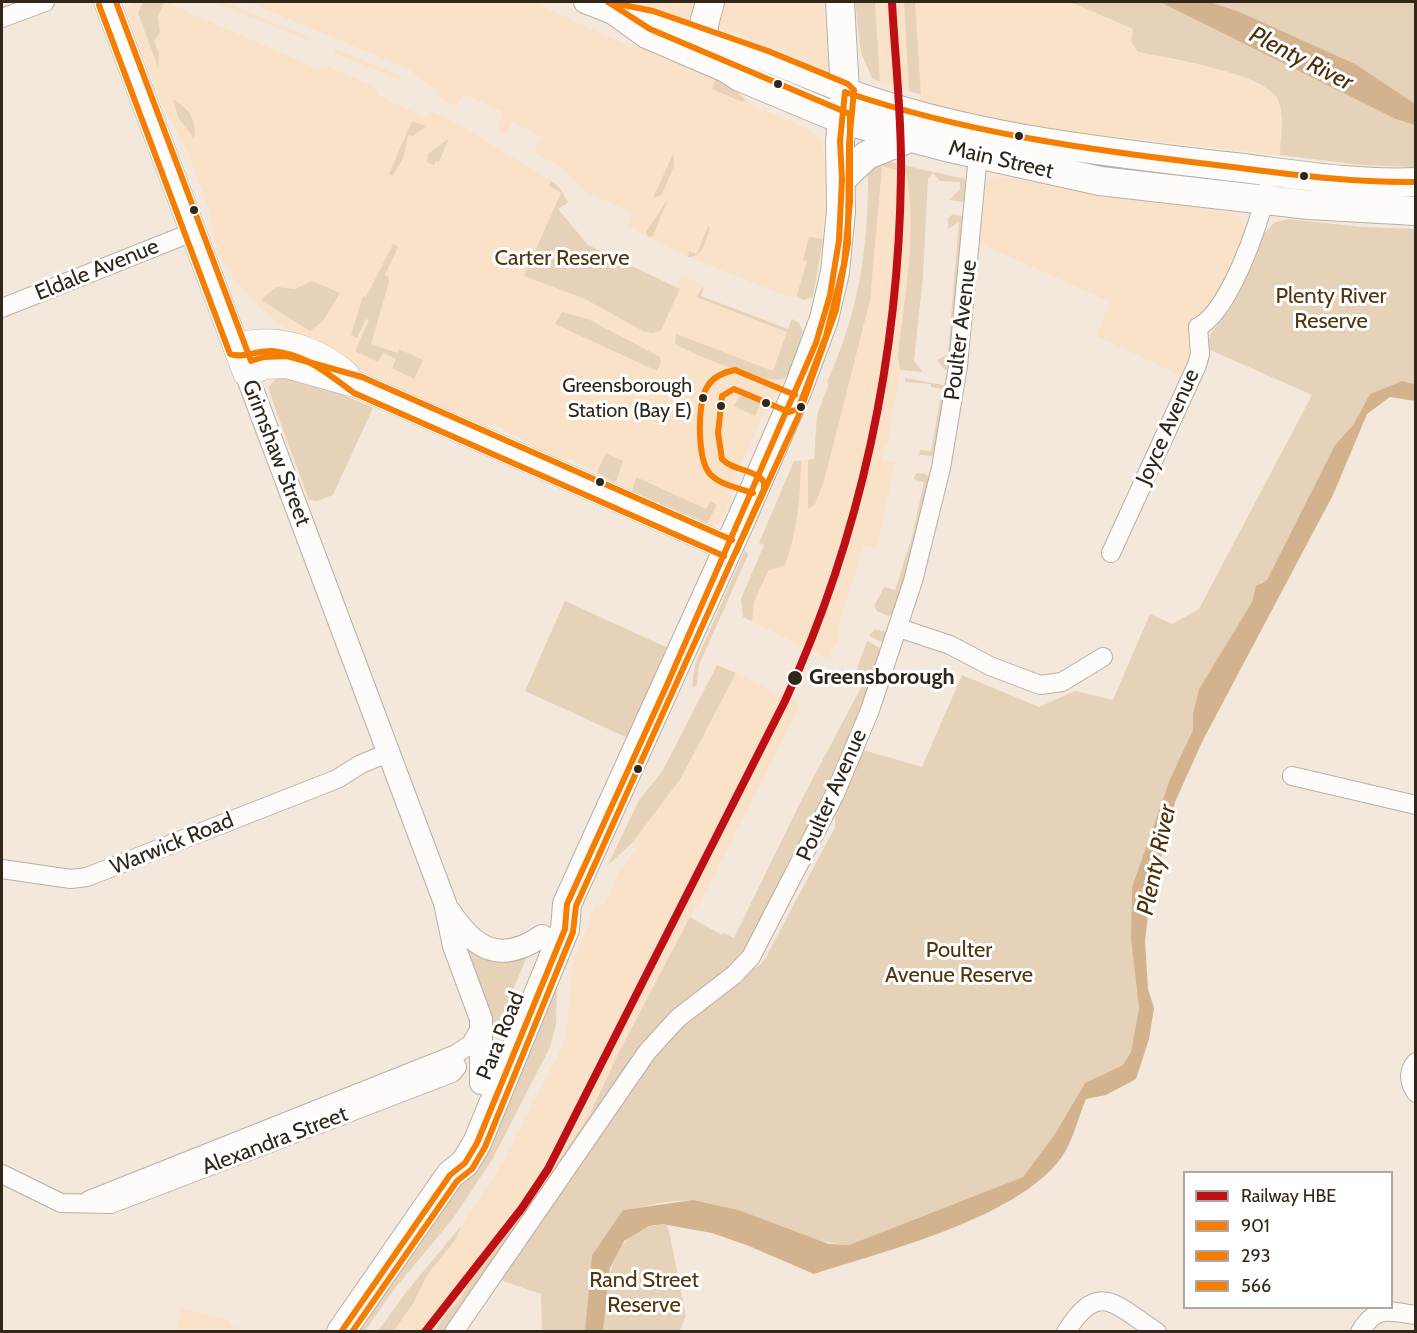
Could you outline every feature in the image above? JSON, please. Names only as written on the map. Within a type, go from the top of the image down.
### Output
[{"type":"main road","name":"Grimshaw Street","points":[[107,2],[246,373]]},
{"type":"main road","points":[[710,2],[704,24],[704,39],[712,57],[740,77]]},
{"type":"main road","name":"Para Road","points":[[340,1332],[450,1175],[465,1162],[483,1131],[565,929],[567,904],[799,386],[824,319],[835,272],[842,179],[840,151],[866,126],[845,92],[840,2]]},
{"type":"main road","name":"Main Street","points":[[740,77],[866,126],[911,126],[1358,181],[1416,182]]},
{"type":"main road","points":[[842,179],[861,159],[866,126]]},
{"type":"main road","name":"Main Street","points":[[911,126],[978,154],[1100,181],[1354,209],[1416,211]]},
{"type":"main road","points":[[236,347],[265,341],[302,348],[335,364],[358,385]]},
{"type":"main road","points":[[246,373],[265,366],[286,365],[358,385],[728,548]]},
{"type":"main road","name":"Para Road","points":[[450,1175],[453,1155],[481,1083],[543,936],[555,912],[567,904]]},
{"type":"street","points":[[2,18],[45,2]]},
{"type":"street","name":"Main Street","points":[[585,2],[613,13],[644,19],[704,39],[845,92]]},
{"type":"street","name":"Main Street","points":[[613,13],[646,37],[740,77]]},
{"type":"street","name":"Poulter Avenue","points":[[454,1332],[647,1052],[678,1018],[734,975],[752,957],[848,766],[899,628],[932,509],[951,412],[963,326],[978,154]]},
{"type":"street","name":"Joyce Avenue","points":[[1111,553],[1197,365],[1200,354],[1198,327],[1213,317],[1223,304],[1259,219],[1269,171]]},
{"type":"street","name":"Eldale Avenue","points":[[2,308],[193,232]]},
{"type":"street","name":"Grimshaw Street","points":[[246,373],[445,903],[454,946],[482,1025],[481,1083]]},
{"type":"street","points":[[899,628],[950,645],[990,666],[1040,685],[1062,682],[1103,657]]},
{"type":"street","name":"Warwick Road","points":[[2,869],[70,879],[87,877],[338,779],[364,774],[390,758]]},
{"type":"street","points":[[1292,776],[1416,805]]},
{"type":"street","name":"Grimshaw Street","points":[[445,903],[466,934],[487,949],[518,949],[543,936]]},
{"type":"street","name":"Alexandra Street","points":[[2,1174],[55,1201],[76,1204],[452,1056],[471,1044],[482,1025]]},
{"type":"street","points":[[1416,1062],[1410,1072],[1416,1092]]},
{"type":"street","points":[[1066,1332],[1083,1307],[1100,1300],[1113,1304],[1157,1332]]},
{"type":"street","points":[[1360,1332],[1370,1318],[1382,1311],[1416,1315]]},
{"type":"shaded area","points":[[133,2],[174,2],[172,5],[318,69],[327,66],[373,86],[379,96],[425,117],[431,111],[458,124],[556,184],[568,202],[558,209],[588,245],[676,287],[682,275],[705,287],[701,296],[788,329],[791,320],[797,321],[803,331],[790,370],[765,411],[735,477],[727,510],[717,525],[713,526],[658,504],[569,459],[561,460],[536,450],[529,442],[494,425],[482,426],[341,361],[300,338],[263,311],[234,280],[217,252],[209,209],[188,154],[160,100],[126,11]]},
{"type":"shaded area","points":[[213,2],[225,2],[308,37],[309,40]]},
{"type":"shaded area","points":[[248,2],[533,2],[629,46],[639,45],[728,83],[754,106],[809,129],[822,143],[825,216],[813,297],[803,300],[778,293],[689,257],[648,237],[628,225],[633,213],[587,193],[563,169],[534,152],[541,136],[512,123],[506,135],[503,133],[498,125],[503,112],[464,94],[457,106],[437,97],[437,91],[408,69]]},
{"type":"shaded area","points":[[616,2],[696,2],[694,17],[678,23]]},
{"type":"shaded area","points":[[719,2],[823,2],[830,73],[808,68],[803,60],[730,31],[723,33],[718,27]]},
{"type":"shaded area","points":[[875,2],[904,2],[909,91],[880,82]]},
{"type":"shaded area","points":[[915,2],[1070,2],[1133,30],[1138,52],[1224,70],[1271,91],[1281,106],[1280,155],[1048,129],[996,121],[921,103]]},
{"type":"shaded area","points":[[334,48],[398,75],[402,81],[335,53]]},
{"type":"shaded area","points":[[879,163],[919,174],[901,368],[887,446],[885,446],[882,460],[895,463],[877,547],[864,545],[838,628],[840,636],[828,659],[743,617],[741,599],[792,481],[794,461],[814,459],[817,415],[829,384],[827,382],[845,342],[858,292],[866,240],[868,173]]},
{"type":"shaded area","points":[[997,176],[1104,195],[1227,212],[1235,214],[1241,220],[1244,228],[1243,239],[1182,376],[1096,336],[1110,302],[979,243],[984,190],[987,182]]},
{"type":"shaded area","points":[[733,671],[800,705],[699,905],[618,1054],[590,1114],[531,1203],[435,1331],[394,1332],[414,1302],[427,1275],[456,1239],[461,1226],[500,1168],[557,1057],[566,1036],[573,962],[596,904],[605,905],[619,871],[637,849],[625,835]]},
{"type":"shaded area","points":[[182,1308],[228,1320],[231,1326],[252,1331],[175,1331]]},
{"type":"green space","points":[[143,2],[164,2],[158,17],[160,33],[154,40],[159,54],[158,67],[138,13]]},
{"type":"green space","points":[[855,2],[875,2],[880,82],[872,78],[861,53]]},
{"type":"green space","points":[[904,2],[915,2],[921,95],[909,91]]},
{"type":"green space","points":[[1070,2],[1415,2],[1415,167],[1362,165],[1280,155],[1282,127],[1280,106],[1270,90],[1255,82],[1214,68],[1138,52],[1131,42],[1133,29]]},
{"type":"green space","points":[[717,76],[746,100],[742,102],[712,89]]},
{"type":"green space","points":[[173,99],[191,115],[195,126],[194,139],[178,117]]},
{"type":"green space","points":[[412,121],[426,126],[413,136],[408,135],[404,156],[393,176],[389,174]]},
{"type":"green space","points":[[449,138],[439,162],[436,161],[434,165],[427,162],[428,154]]},
{"type":"green space","points":[[673,154],[674,166],[663,192],[660,196],[653,198]]},
{"type":"green space","points":[[885,161],[965,179],[965,199],[962,202],[949,200],[960,189],[960,182],[940,181],[933,173],[928,178],[923,276],[914,361],[923,372],[900,370],[898,356],[910,241],[909,195],[906,173],[882,166],[870,300],[824,481],[815,504],[808,509],[808,460],[814,459],[817,415],[847,331],[860,280],[866,228],[868,173],[870,169]]},
{"type":"green space","name":"Carter Reserve","points":[[551,181],[560,188],[568,202],[558,209],[588,245],[680,289],[661,330],[653,333],[645,332],[585,299],[524,276],[561,193],[549,186]]},
{"type":"green space","points":[[668,199],[653,236],[648,237],[646,232]]},
{"type":"green space","points":[[953,214],[964,217],[949,368],[945,370],[937,360],[948,354],[959,222],[948,229],[948,218]]},
{"type":"green space","name":"Poulter Avenue Reserve","points":[[1288,219],[1362,227],[1415,229],[1415,384],[1402,381],[1370,394],[1353,425],[1335,445],[1267,581],[1261,582],[1255,590],[1252,602],[1199,689],[1193,713],[1193,730],[1170,779],[1132,887],[1131,939],[1139,1008],[1131,1052],[1123,1065],[1085,1083],[1055,1134],[1023,1177],[849,1245],[811,1238],[735,1210],[695,1201],[668,1202],[623,1210],[592,1255],[585,1331],[542,1331],[541,1294],[500,1280],[653,1056],[685,1022],[751,969],[760,965],[766,957],[835,827],[835,813],[863,750],[922,767],[962,675],[1039,707],[1075,691],[1113,700],[1150,614],[1172,624],[1199,609],[1312,395],[1208,349],[1210,335],[1233,305],[1263,235],[1274,223]]},
{"type":"green space","points":[[708,226],[710,229],[697,254]]},
{"type":"green space","points":[[809,237],[823,239],[813,297],[803,300],[797,295],[807,261],[803,260]]},
{"type":"green space","points":[[393,244],[398,247],[385,275],[389,277],[389,282],[371,344],[398,353],[399,349],[423,360],[414,379],[392,368],[396,359],[383,353],[378,362],[355,351],[369,320],[366,319],[357,338],[351,335],[363,296],[366,297]]},
{"type":"green space","points":[[689,251],[697,254],[693,256],[688,257]]},
{"type":"green space","points":[[312,281],[340,293],[323,321],[310,331],[261,300],[276,287],[295,289]]},
{"type":"green space","points":[[704,286],[701,296],[788,329],[792,319],[799,323],[803,331],[794,363],[784,378],[776,379],[747,373],[712,361],[675,344],[676,334],[773,371],[787,332],[696,297]]},
{"type":"green space","points":[[562,312],[588,319],[660,357],[661,362],[657,371],[555,324]]},
{"type":"green space","points":[[279,376],[308,379],[373,408],[333,495],[317,501],[309,500],[270,394],[269,386]]},
{"type":"green space","points":[[905,378],[948,386],[933,456],[919,455],[920,450],[931,451],[942,389],[931,387],[931,384],[905,382]]},
{"type":"green space","points":[[743,395],[761,402],[755,416],[734,406],[738,398]]},
{"type":"green space","points":[[606,453],[623,461],[616,481],[613,482],[597,472]]},
{"type":"green space","points":[[794,461],[801,461],[799,501],[793,539],[785,565],[768,571],[754,602],[752,621],[743,617],[741,599],[764,545],[759,543]]},
{"type":"green space","points":[[917,473],[926,474],[930,478],[916,541],[894,614],[888,616],[877,611],[874,606],[884,587],[895,590],[912,537],[924,482],[913,479]]},
{"type":"green space","points":[[636,477],[706,509],[710,501],[717,505],[707,523],[632,491]]},
{"type":"green space","points":[[745,550],[748,555],[699,665],[697,685],[692,687],[695,664]]},
{"type":"green space","points":[[565,601],[668,648],[628,738],[525,691]]},
{"type":"green space","points":[[875,629],[886,632],[886,644],[869,636]]},
{"type":"green space","points":[[867,641],[884,650],[837,770],[750,944],[724,971],[640,1046],[446,1331],[435,1332],[444,1316],[460,1300],[468,1284],[531,1203],[590,1114],[618,1054],[690,917],[722,935],[723,933],[734,938],[802,799],[865,680],[855,674]]},
{"type":"green space","points":[[717,665],[736,673],[681,778],[632,843],[608,865],[639,800],[662,772]]},
{"type":"green space","points":[[463,942],[528,954],[495,1033],[493,1032]]},
{"type":"green space","points":[[557,980],[556,1025],[550,1047],[493,1158],[454,1217],[392,1292],[365,1331],[355,1332]]},
{"type":"green space","name":"Rand Street Reserve","points":[[662,1224],[667,1226],[669,1231],[686,1316],[680,1331],[603,1332],[609,1280],[619,1250],[629,1238],[643,1229]]},
{"type":"green space","points":[[461,1226],[456,1239],[427,1275],[414,1302],[394,1331],[378,1331],[407,1291]]},
{"type":"water","name":"Plenty River","points":[[1160,2],[1209,2],[1237,11],[1355,64],[1415,104],[1415,125],[1396,119]]},
{"type":"water","name":"Plenty River","points":[[1402,381],[1415,384],[1415,401],[1390,397],[1367,414],[1333,495],[1203,740],[1175,802],[1149,907],[1145,941],[1148,989],[1154,1008],[1149,1039],[1136,1079],[1106,1095],[1086,1099],[1072,1137],[1061,1158],[1040,1180],[1013,1199],[947,1230],[814,1274],[712,1233],[662,1224],[649,1226],[624,1241],[610,1268],[603,1331],[585,1331],[592,1255],[623,1210],[693,1200],[738,1210],[829,1244],[849,1245],[1023,1177],[1055,1134],[1085,1083],[1123,1065],[1131,1052],[1139,1008],[1131,939],[1132,887],[1170,779],[1193,730],[1193,713],[1199,689],[1252,602],[1256,586],[1267,580],[1335,445],[1353,425],[1370,394]]},
{"type":"rail line","name":"HBE","points":[[425,1332],[522,1208],[548,1169],[785,701],[812,638],[835,574],[855,509],[871,443],[893,310],[899,242],[901,153],[892,2]]},
{"type":"transit line","name":"566","points":[[116,2],[251,361],[264,357],[287,356],[362,377],[732,540]]},
{"type":"transit line","name":"293","points":[[352,1332],[457,1181],[472,1169],[485,1147],[573,932],[576,906],[764,489],[764,482],[760,478],[722,459],[718,433],[722,396],[734,389],[789,412],[798,409],[826,336],[844,264],[850,202],[850,114],[650,29],[608,2]]},
{"type":"transit line","name":"566","points":[[608,2],[653,11],[768,51],[848,84],[854,90],[849,144],[848,243],[836,310],[798,417],[736,552]]},
{"type":"transit line","name":"293","points":[[99,5],[230,354],[239,356],[272,351],[296,356],[326,372],[354,393],[724,556]]},
{"type":"transit line","name":"901","points":[[341,1332],[450,1175],[465,1163],[477,1143],[565,929],[567,904],[666,687],[816,343],[830,295],[839,240],[842,179],[840,141],[845,92],[936,119],[1075,146],[1315,177],[1416,182]]},
{"type":"transit line","name":"566","points":[[753,493],[719,481],[710,474],[706,467],[701,444],[700,418],[701,405],[707,387],[712,380],[735,370],[795,395]]},
{"type":"place","name":"Greensborough Station (Bay E)","points":[[703,398]]},
{"type":"place","name":"Greensborough","points":[[795,678]]},
{"type":"park label","name":"Plenty River Reserve","points":[[1331,310]]}]
